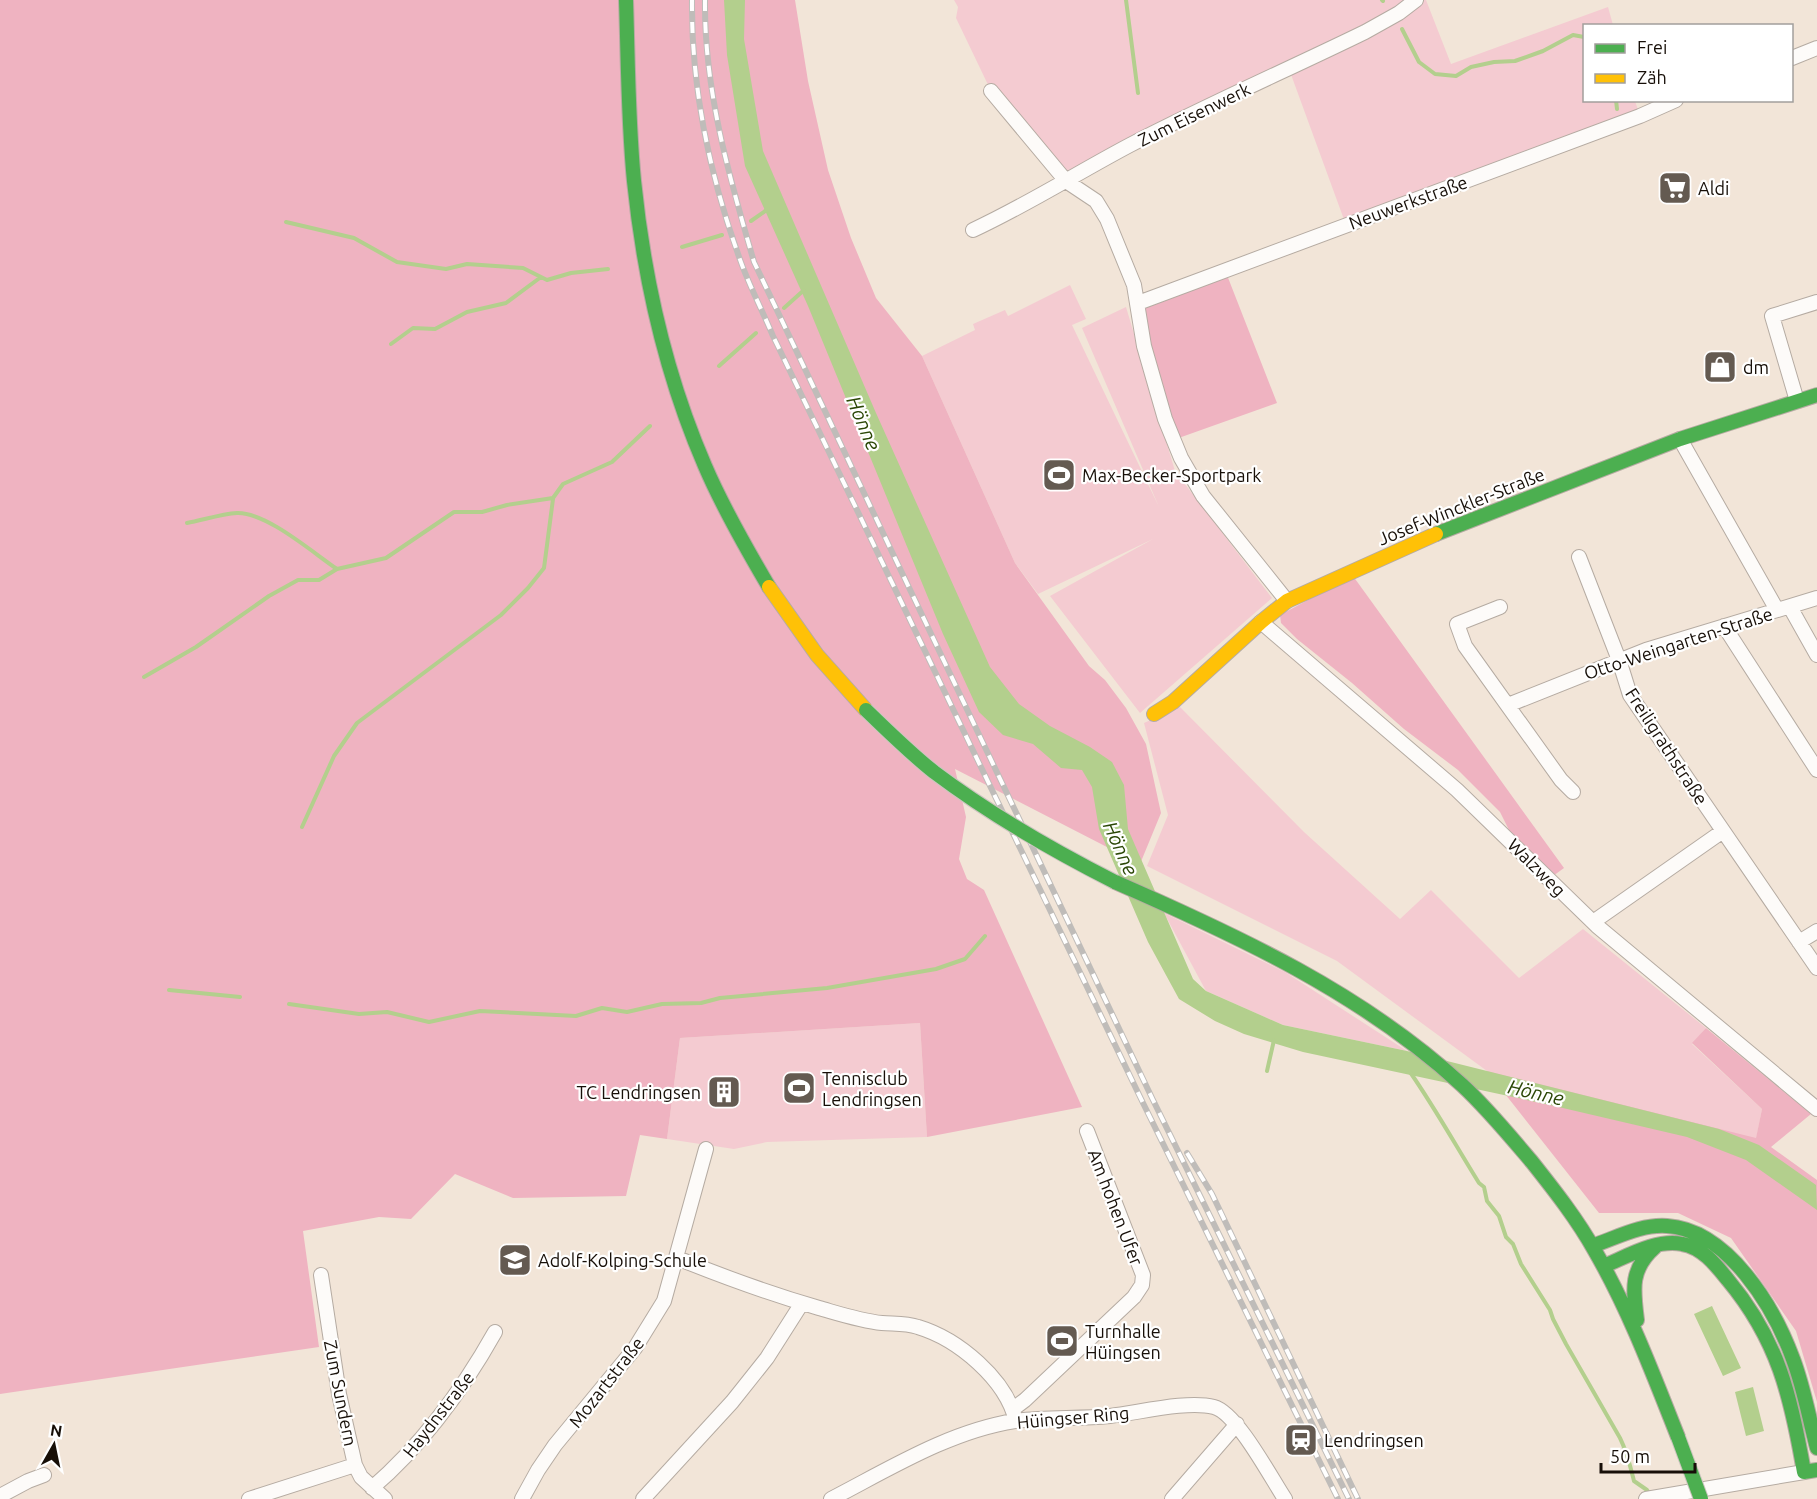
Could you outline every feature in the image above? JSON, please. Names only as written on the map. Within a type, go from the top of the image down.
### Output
[{"type":"main road","points":[[626,0],[634,180],[642,240],[663,338],[686,418],[703,464],[728,518],[755,566],[803,638],[833,677],[866,710],[944,779],[1065,856],[1116,882],[1224,930],[1341,993],[1388,1026],[1462,1085],[1545,1178],[1571,1213],[1604,1266],[1639,1340],[1701,1499]]},
{"type":"main road","name":"Josef-Winckler-Straße","points":[[1154,714],[1173,702],[1287,601],[1445,530],[1680,439],[1817,395]]},
{"type":"main road","points":[[1592,1246],[1639,1230],[1667,1226],[1699,1232],[1724,1251],[1772,1314],[1788,1347],[1803,1391],[1817,1448]]},
{"type":"main road","points":[[1604,1266],[1670,1243],[1682,1244],[1703,1253],[1733,1285],[1766,1333],[1783,1372],[1797,1431],[1810,1471]]},
{"type":"main road","points":[[1639,1340],[1634,1282],[1639,1261],[1655,1247]]},
{"type":"street","name":"Zum Eisenwerk","points":[[973,230],[1014,211],[1131,145],[1365,32],[1399,14],[1416,0]]},
{"type":"street","points":[[1793,57],[1817,48]]},
{"type":"street","points":[[991,91],[1066,181],[1096,201],[1107,219],[1134,285],[1144,346],[1165,419],[1190,478],[1287,601]]},
{"type":"street","name":"Neuwerkstraße","points":[[1138,303],[1640,116],[1672,102]]},
{"type":"street","points":[[1797,401],[1772,316],[1817,302]]},
{"type":"street","points":[[1680,439],[1783,608],[1817,655]]},
{"type":"street","name":"Freiligrathstraße","points":[[1579,557],[1619,660],[1630,695],[1817,968]]},
{"type":"street","name":"Otto-Weingarten-Straße","points":[[1508,705],[1619,660],[1817,598]]},
{"type":"street","points":[[1500,607],[1457,624],[1465,646],[1561,780],[1573,792]]},
{"type":"street","name":"Walzweg","points":[[1261,622],[1457,790],[1593,922],[1817,1109]]},
{"type":"street","points":[[1724,626],[1817,770]]},
{"type":"street","points":[[1593,922],[1723,831]]},
{"type":"street","points":[[1799,942],[1817,931]]},
{"type":"street","name":"Am hohen Ufer","points":[[1015,1415],[1025,1400],[1134,1296],[1142,1285],[1143,1275],[1087,1131]]},
{"type":"street","name":"Mozartstraße","points":[[522,1499],[555,1445],[635,1348],[664,1301],[706,1149]]},
{"type":"street","points":[[677,1258],[743,1285],[802,1303],[881,1323],[900,1323],[920,1327],[960,1347],[985,1367],[1015,1415]]},
{"type":"street","name":"Zum Sundern","points":[[321,1275],[339,1394],[355,1465],[362,1477],[385,1499]]},
{"type":"street","points":[[643,1499],[732,1402],[767,1358],[802,1303]]},
{"type":"street","name":"Haydnstraße","points":[[372,1488],[391,1472],[431,1426],[472,1373],[495,1332]]},
{"type":"street","name":"Hüingser Ring","points":[[831,1499],[964,1434],[1015,1415],[1108,1416],[1180,1406],[1215,1407],[1238,1424],[1285,1499]]},
{"type":"street","points":[[1172,1499],[1238,1424]]},
{"type":"street","points":[[249,1499],[355,1465]]},
{"type":"street","points":[[1647,1499],[1810,1471]]},
{"type":"street","points":[[0,1496],[44,1475]]},
{"type":"shaded area","points":[[0,0],[795,0],[808,81],[828,170],[851,238],[876,298],[922,356],[1015,563],[1089,666],[1105,680],[1126,708],[1146,744],[1161,813],[1140,864],[955,769],[966,817],[959,859],[967,879],[984,890],[1082,1107],[927,1137],[920,1023],[680,1038],[667,1139],[640,1135],[626,1196],[513,1198],[455,1174],[411,1219],[379,1217],[303,1231],[319,1347],[0,1394]]},
{"type":"shaded area","points":[[954,0],[1426,0],[1451,64],[1608,7],[1613,24],[1583,24],[1583,102],[1635,102],[1640,116],[1346,225],[1289,69],[1066,181],[990,101],[991,91],[956,18],[958,7]]},
{"type":"shaded area","points":[[1225,270],[1277,403],[1173,440],[1138,303]]},
{"type":"shaded area","points":[[1070,285],[1086,319],[1072,325],[1159,507],[1082,328],[1126,307],[1175,471],[1272,598],[1140,713],[1050,596],[1153,539],[1038,594],[1015,563],[922,356],[975,330],[973,324],[1005,310],[1008,316]]},
{"type":"shaded area","points":[[1353,576],[1564,868],[1553,876],[1509,830],[1500,812],[1458,770],[1404,729],[1281,623],[1280,615]]},
{"type":"shaded area","points":[[1180,707],[1304,832],[1400,919],[1431,890],[1519,978],[1583,929],[1706,1028],[1692,1044],[1762,1109],[1756,1139],[1487,1071],[1337,961],[1147,866],[1168,815],[1144,723]]},
{"type":"shaded area","points":[[1164,913],[1285,972],[1407,1051],[1283,1025],[1206,991]]},
{"type":"shaded area","name":"Tennisclub Lendringsen","points":[[920,1023],[927,1137],[767,1142],[734,1149],[667,1139],[680,1038]]},
{"type":"shaded area","points":[[1706,1028],[1811,1114],[1771,1147],[1817,1180],[1817,1402],[1796,1331],[1731,1238],[1678,1213],[1599,1213],[1487,1071],[1756,1138],[1762,1109],[1692,1043]]},
{"type":"water","name":"Hönne","points":[[724,0],[745,0],[744,39],[763,151],[876,413],[990,667],[1019,704],[1050,726],[1090,747],[1112,762],[1124,785],[1128,829],[1193,979],[1206,991],[1283,1025],[1407,1051],[1719,1129],[1759,1145],[1816,1185],[1817,1210],[1746,1160],[1687,1137],[1303,1052],[1244,1034],[1215,1021],[1179,999],[1148,942],[1099,829],[1092,787],[1082,770],[1061,768],[1033,744],[1003,735],[979,712],[943,634],[808,306],[745,166],[727,55]]},
{"type":"water","points":[[1712,1306],[1741,1368],[1723,1376],[1694,1314]]},
{"type":"water","points":[[1753,1387],[1764,1431],[1746,1436],[1735,1392]]},
{"type":"waterway","points":[[1126,0],[1138,93]]},
{"type":"waterway","points":[[1402,29],[1419,62],[1435,74],[1456,76],[1471,67],[1494,62],[1515,61],[1543,51],[1573,35],[1583,37]]},
{"type":"waterway","points":[[1616,102],[1617,109]]},
{"type":"waterway","points":[[751,221],[768,209]]},
{"type":"waterway","points":[[286,222],[354,238],[397,262],[446,269],[467,264],[523,268],[547,280],[571,273],[608,269]]},
{"type":"waterway","points":[[682,247],[722,235]]},
{"type":"waterway","points":[[391,344],[413,328],[435,329],[467,312],[506,303],[541,277]]},
{"type":"waterway","points":[[784,308],[804,290]]},
{"type":"waterway","points":[[719,366],[756,333]]},
{"type":"waterway","points":[[144,677],[196,647],[269,596],[298,580],[319,580],[337,569],[386,558],[454,512],[482,512],[507,505],[553,498],[563,484],[612,462],[650,426]]},
{"type":"waterway","points":[[302,827],[334,756],[357,723],[501,615],[544,568],[553,499]]},
{"type":"waterway","points":[[187,523],[237,513],[249,514],[288,534],[337,569]]},
{"type":"waterway","points":[[289,1004],[359,1014],[387,1012],[429,1022],[480,1011],[576,1016],[602,1008],[627,1012],[662,1004],[701,1003],[720,998],[827,988],[936,969],[965,959],[985,936]]},
{"type":"waterway","points":[[169,990],[240,997]]},
{"type":"waterway","points":[[1267,1071],[1274,1040]]},
{"type":"waterway","points":[[1410,1072],[1479,1183],[1484,1187],[1487,1201],[1499,1216],[1506,1237],[1513,1244],[1521,1264],[1550,1310],[1566,1344],[1620,1438],[1634,1481],[1647,1490],[1651,1496]]},
{"type":"railway","points":[[692,0],[695,67],[705,134],[721,201],[749,283],[1144,1105],[1338,1499]]},
{"type":"railway","points":[[705,0],[713,100],[727,165],[754,262],[1153,1100],[1349,1499]]},
{"type":"railway","points":[[1187,1153],[1212,1194],[1358,1499]]},
{"type":"traffic: fast","points":[[626,0],[629,113],[634,181],[644,254],[659,326],[679,397],[705,466],[743,543],[769,587]]},
{"type":"traffic: fast","points":[[1436,534],[1680,439],[1817,395]]},
{"type":"traffic: fast","points":[[866,710],[916,757],[977,803],[1022,831],[1115,882]]},
{"type":"traffic: fast","points":[[1115,882],[1297,969],[1383,1022],[1462,1085],[1532,1162],[1588,1239],[1630,1319],[1678,1437]]},
{"type":"traffic: fast","points":[[1592,1246],[1638,1229],[1667,1226],[1689,1231],[1710,1241],[1729,1256],[1761,1295],[1785,1339],[1800,1381],[1817,1448]]},
{"type":"traffic: fast","points":[[1604,1266],[1642,1249],[1672,1243],[1689,1246],[1708,1258],[1745,1302],[1771,1347],[1794,1418],[1804,1472],[1817,1470]]},
{"type":"traffic: fast","points":[[1637,1320],[1635,1280],[1641,1263],[1655,1247]]},
{"type":"traffic: fast","points":[[1678,1437],[1701,1499]]},
{"type":"traffic: slow","points":[[1154,714],[1173,702],[1287,601],[1436,534]]},
{"type":"traffic: slow","points":[[769,587],[817,655],[866,710]]},
{"type":"place","name":"Aldi","points":[[1675,188]]},
{"type":"place","name":"dm","points":[[1720,367]]},
{"type":"place","name":"Max-Becker-Sportpark","points":[[1059,475]]},
{"type":"place","name":"Tennisclub Lendringsen","points":[[799,1088]]},
{"type":"place","name":"TC Lendringsen","points":[[724,1092]]},
{"type":"place","name":"Adolf-Kolping-Schule","points":[[515,1260]]},
{"type":"place","name":"Turnhalle Hüingsen","points":[[1062,1341]]},
{"type":"place","name":"Lendringsen","points":[[1301,1440]]}]
